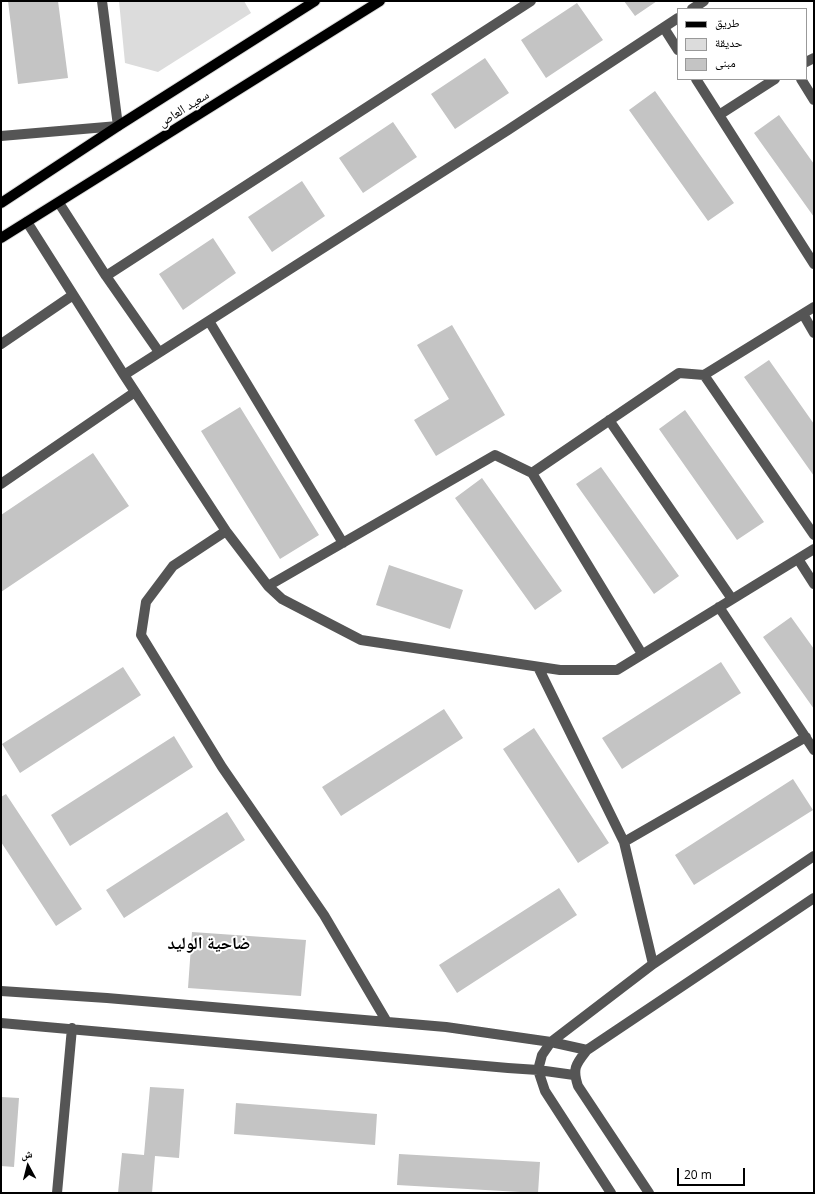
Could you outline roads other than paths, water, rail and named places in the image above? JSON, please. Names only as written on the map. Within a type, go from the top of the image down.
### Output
[{"type":"main road","points":[[1,203],[118,126],[315,1]]},
{"type":"main road","name":"سعيد العاص","points":[[1,238],[380,1]]},
{"type":"street","points":[[1,136],[118,126],[102,1]]},
{"type":"street","points":[[106,276],[531,1]]},
{"type":"street","points":[[694,8],[704,1]]},
{"type":"street","points":[[124,375],[508,130],[677,19]]},
{"type":"street","points":[[664,28],[677,48]]},
{"type":"street","points":[[697,80],[814,264]]},
{"type":"street","points":[[719,115],[773,80]]},
{"type":"street","points":[[802,80],[814,100]]},
{"type":"street","points":[[59,203],[106,276],[159,352]]},
{"type":"street","points":[[27,222],[124,375],[226,531],[268,586],[282,599],[361,640],[560,670],[617,670],[814,549]]},
{"type":"street","points":[[1,344],[73,295]]},
{"type":"street","points":[[532,472],[679,373],[704,375],[814,307]]},
{"type":"street","points":[[802,314],[814,332]]},
{"type":"street","points":[[209,321],[343,543]]},
{"type":"street","points":[[704,375],[814,535]]},
{"type":"street","points":[[1,484],[135,392]]},
{"type":"street","points":[[609,420],[732,599]]},
{"type":"street","points":[[268,586],[495,455],[532,472],[642,654]]},
{"type":"street","points":[[226,531],[173,566],[146,602],[141,635],[222,767],[324,915],[387,1022]]},
{"type":"street","points":[[798,559],[814,584]]},
{"type":"street","points":[[719,607],[814,750]]},
{"type":"street","points":[[538,667],[624,842],[653,964]]},
{"type":"street","points":[[624,842],[806,737]]},
{"type":"street","points":[[611,1193],[545,1091],[538,1070],[542,1055],[551,1042],[653,964],[814,856]]},
{"type":"street","points":[[649,1193],[578,1086],[574,1075],[577,1062],[587,1050],[814,898]]},
{"type":"street","points":[[1,991],[107,998],[446,1027],[551,1042],[587,1050]]},
{"type":"street","points":[[1,1023],[72,1028],[538,1070],[574,1075]]},
{"type":"street","points":[[57,1193],[72,1028]]},
{"type":"district","name":"ضاحية الوليد","points":[[209,944]]}]
